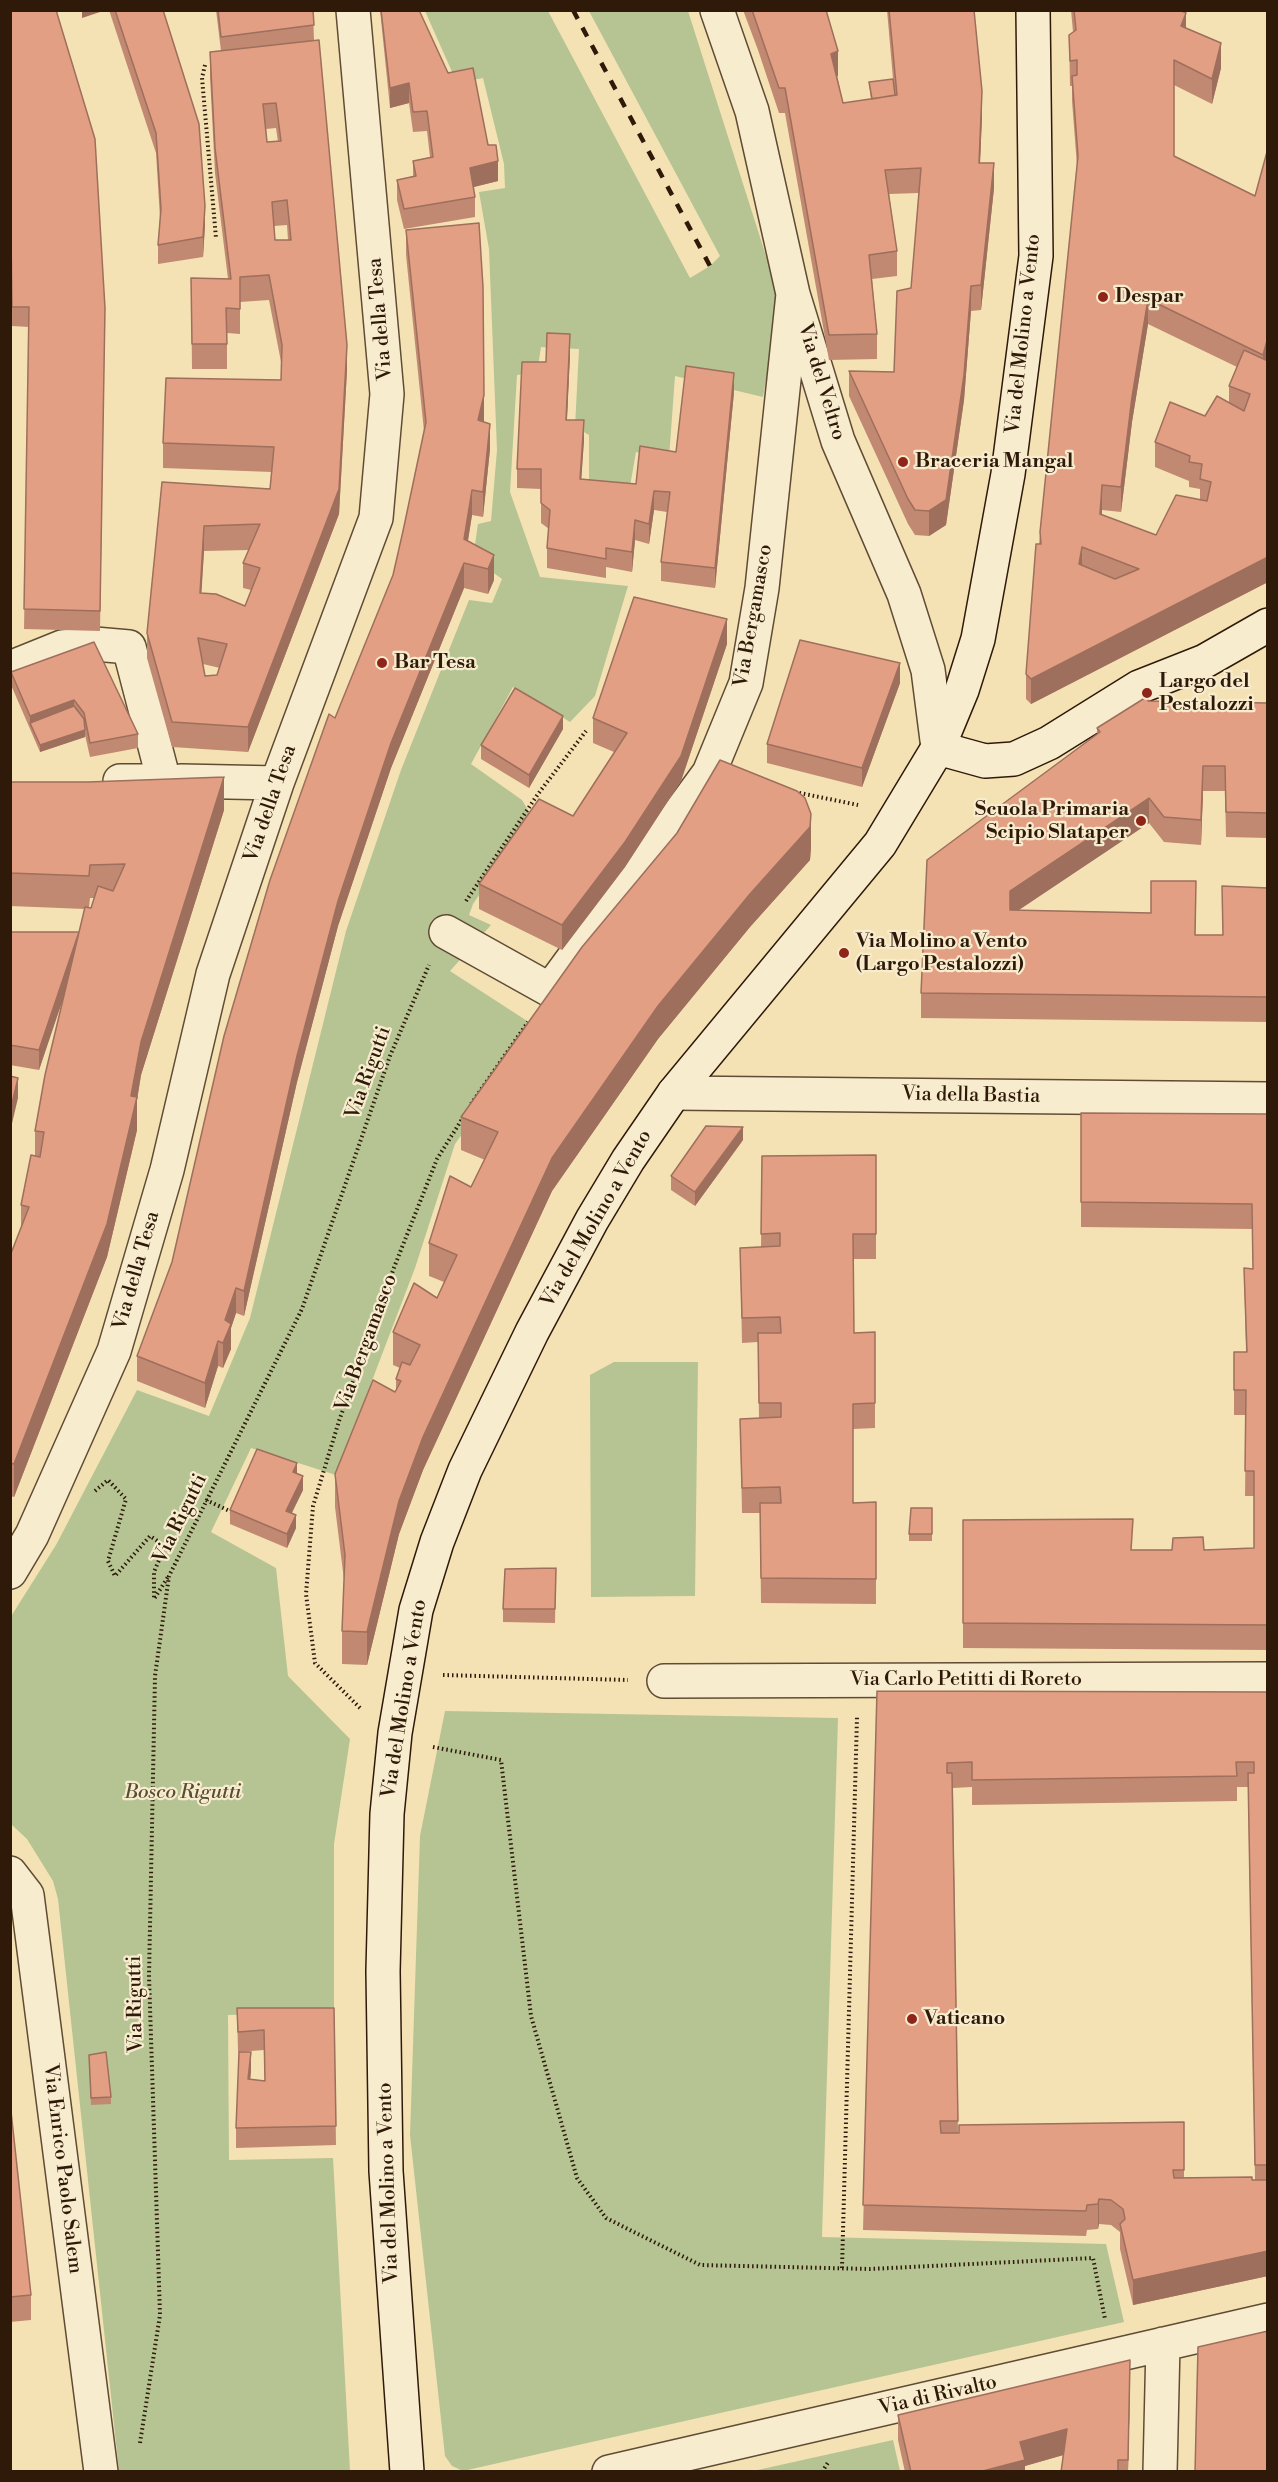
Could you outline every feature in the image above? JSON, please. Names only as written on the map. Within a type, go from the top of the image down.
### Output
[{"type":"street","name":"Via della Tesa","points":[[10,1572],[32,1535],[114,1351],[167,1170],[213,974],[277,783],[376,518],[387,394],[353,10]]},
{"type":"street","name":"Via del Veltro","points":[[717,10],[752,111],[793,294],[838,441],[904,594],[928,670],[938,748]]},
{"type":"street","name":"Via del Molino a Vento","points":[[407,2472],[386,2171],[383,1971],[387,1814],[395,1733],[416,1610],[437,1542],[465,1470],[532,1332],[592,1220],[628,1160],[674,1093],[880,844],[938,748],[962,690],[978,639],[1010,463],[1036,256],[1033,10]]},
{"type":"street","name":"Via Bergamasco","points":[[550,990],[709,773],[746,683],[762,588],[793,294]]},
{"type":"street","points":[[938,748],[985,761],[1014,759],[1049,743],[1138,687],[1205,661],[1268,625]]},
{"type":"street","points":[[10,668],[62,647],[95,644],[129,647],[164,781]]},
{"type":"street","points":[[1205,661],[1268,650]]},
{"type":"street","points":[[93,782],[277,783]]},
{"type":"street","points":[[446,932],[550,990]]},
{"type":"street","name":"Via della Bastia","points":[[674,1093],[1268,1099]]},
{"type":"street","name":"Via Carlo Petitti di Roreto","points":[[652,1680],[1268,1679]]},
{"type":"street","name":"Via Enrico Paolo Salem","points":[[10,1873],[27,1895],[101,2472]]},
{"type":"street","name":"Via di Rivalto","points":[[609,2472],[1268,2320]]},
{"type":"street","points":[[1160,2472],[1163,2344]]},
{"type":"path","points":[[205,65],[202,78],[216,238]]},
{"type":"path","name":"Via Rigutti","points":[[140,2443],[160,2315],[149,1976],[155,1676],[169,1576],[302,1309],[390,1056],[430,962],[446,932],[538,794],[586,732]]},
{"type":"path","points":[[785,789],[862,806]]},
{"type":"path","name":"Via Bergamasco","points":[[365,1712],[315,1663],[306,1594],[313,1506],[347,1399],[395,1265],[437,1160],[477,1095],[550,990]]},
{"type":"path","points":[[92,1493],[108,1479],[126,1499],[108,1561],[115,1575],[150,1536],[165,1546],[154,1572],[154,1599],[169,1576]]},
{"type":"path","points":[[206,1500],[235,1514]]},
{"type":"path","points":[[442,1675],[652,1680]]},
{"type":"path","points":[[842,2268],[858,1706]]},
{"type":"path","points":[[422,1745],[501,1760],[531,2016],[577,2178],[606,2218],[700,2265],[842,2268],[1093,2258],[1106,2321]]},
{"type":"green space","name":"Bosco Rigutti","points":[[425,11],[548,11],[690,278],[710,266],[720,256],[589,11],[688,11],[780,300],[763,397],[675,376],[669,458],[636,452],[629,492],[589,490],[589,435],[575,427],[579,349],[541,347],[537,373],[517,375],[510,492],[540,577],[628,586],[595,696],[570,722],[513,687],[471,764],[522,800],[532,817],[473,904],[469,915],[491,925],[450,971],[538,1028],[455,1144],[415,1268],[336,1475],[251,1448],[211,1532],[276,1568],[288,1676],[350,1739],[334,1844],[334,2012],[228,2015],[229,2160],[333,2158],[350,2471],[119,2471],[58,1899],[53,1881],[27,1839],[11,1824],[10,1618],[56,1545],[137,1390],[209,1416],[250,1318],[346,931],[401,770],[469,600],[492,603],[502,579],[473,558],[478,524],[491,521],[497,450],[489,249],[479,192],[505,188],[504,164],[483,78],[457,83]]},
{"type":"green space","points":[[614,1362],[698,1362],[695,1596],[591,1597],[590,1375]]},
{"type":"green space","points":[[445,1711],[838,1718],[822,2237],[1106,2244],[1124,2322],[463,2471],[452,2466],[445,2456],[410,2135],[420,1836]]},
{"type":"green space","points":[[893,2440],[900,2471],[753,2471]]},
{"type":"building","points":[[10,10],[56,10],[95,139],[105,308],[100,611],[24,609],[29,307],[12,307]]},
{"type":"building","points":[[115,10],[163,10],[199,124],[205,206],[203,237],[158,245],[161,209],[156,133]]},
{"type":"building","points":[[218,10],[313,10],[314,25],[221,37]]},
{"type":"building","points":[[381,10],[419,10],[448,73],[473,68],[488,145],[496,145],[498,161],[470,168],[475,197],[404,209],[397,180],[416,176],[413,161],[433,157],[427,111],[413,112],[409,83],[390,88]]},
{"type":"building","points":[[752,10],[826,10],[838,51],[831,54],[843,103],[897,95],[889,10],[974,10],[982,91],[979,163],[994,163],[981,285],[971,286],[964,375],[946,500],[929,511],[915,510],[908,499],[849,371],[894,372],[897,291],[911,288],[921,168],[885,170],[897,251],[869,255],[877,334],[829,335],[785,88],[779,88]]},
{"type":"building","points":[[1074,10],[1180,10],[1186,13],[1181,26],[1221,43],[1212,79],[1174,60],[1174,156],[1255,196],[1268,148],[1268,337],[1263,355],[1148,299],[1132,397],[1121,487],[1102,485],[1100,514],[1156,535],[1176,495],[1207,501],[1211,482],[1200,479],[1202,464],[1189,462],[1190,456],[1155,442],[1170,402],[1205,416],[1217,396],[1244,411],[1250,394],[1229,386],[1244,350],[1268,361],[1268,557],[1031,679],[1026,674],[1036,544],[1041,544],[1040,532],[1078,156],[1072,76],[1077,75],[1077,60],[1070,61],[1069,35],[1076,30]],"holes":[[[1082,547],[1139,569],[1115,579],[1079,564]]]},
{"type":"building","points":[[319,40],[347,345],[339,489],[248,727],[172,722],[147,633],[162,482],[270,489],[274,447],[163,443],[166,378],[281,380],[282,345],[269,275],[240,277],[240,309],[226,308],[227,344],[192,344],[191,278],[231,279],[215,148],[210,52]],"holes":[[[276,103],[281,141],[267,142],[263,104]],[[287,200],[291,240],[275,240],[272,202]],[[260,524],[243,563],[260,568],[245,606],[216,594],[200,593],[204,526]],[[198,638],[227,644],[217,675],[205,676]]]},
{"type":"building","points":[[893,79],[895,95],[872,99],[869,82]]},
{"type":"building","points":[[479,223],[483,287],[484,395],[478,420],[490,424],[483,492],[472,490],[464,539],[494,555],[488,569],[464,563],[391,743],[338,901],[297,1056],[244,1291],[236,1288],[225,1320],[231,1324],[223,1343],[218,1341],[205,1383],[137,1356],[172,1262],[224,1036],[270,880],[329,714],[335,718],[393,575],[426,422],[406,230]]},
{"type":"building","points":[[547,333],[570,334],[566,420],[584,420],[580,479],[636,484],[640,446],[676,452],[686,366],[734,373],[715,568],[661,562],[670,492],[654,491],[649,524],[635,520],[632,552],[606,548],[606,559],[547,548],[550,510],[541,503],[541,469],[517,469],[522,362],[546,362]]},
{"type":"building","points":[[634,597],[727,619],[681,756],[625,842],[562,925],[479,884],[539,799],[573,816],[627,733],[593,718]]},
{"type":"building","points":[[800,640],[900,663],[862,768],[767,744]]},
{"type":"building","points":[[94,642],[138,734],[90,743],[84,713],[74,700],[30,716],[11,672]]},
{"type":"building","points":[[515,688],[563,716],[529,775],[481,745]]},
{"type":"building","name":"Scuola Primaria Scipio Slataper","points":[[1148,696],[1148,701],[1268,703],[1268,813],[1226,812],[1225,766],[1203,766],[1201,820],[1164,817],[1149,798],[1010,891],[1010,910],[1151,913],[1151,881],[1196,881],[1195,935],[1223,935],[1222,886],[1268,888],[1268,997],[921,993],[927,860],[1100,732],[1097,728]]},
{"type":"building","points":[[74,706],[84,719],[85,730],[40,745],[30,723]]},
{"type":"building","points":[[720,760],[797,791],[805,798],[811,814],[810,827],[750,894],[658,1006],[552,1158],[423,1437],[399,1501],[367,1632],[342,1631],[345,1555],[335,1474],[373,1380],[395,1392],[401,1381],[396,1379],[402,1362],[410,1365],[420,1345],[393,1332],[414,1283],[437,1298],[457,1255],[429,1243],[450,1176],[471,1187],[498,1132],[461,1117],[582,947],[677,833]]},
{"type":"building","points":[[224,777],[141,1042],[131,1096],[137,1097],[107,1224],[14,1464],[10,1463],[10,1256],[29,1207],[21,1205],[31,1155],[40,1157],[44,1132],[35,1131],[45,1075],[85,907],[91,908],[98,886],[113,891],[125,864],[90,865],[89,876],[10,873],[10,782],[88,782]]},
{"type":"building","points":[[10,932],[79,932],[39,1050],[10,1045]]},
{"type":"building","points":[[10,1076],[18,1078],[10,1112]]},
{"type":"building","points":[[1081,1113],[1268,1114],[1268,1625],[963,1623],[963,1520],[1133,1519],[1131,1550],[1172,1550],[1173,1538],[1203,1537],[1204,1550],[1254,1548],[1254,1471],[1245,1471],[1246,1390],[1234,1390],[1234,1352],[1247,1352],[1244,1268],[1253,1269],[1252,1204],[1081,1202]]},
{"type":"building","points":[[706,1126],[743,1127],[695,1192],[671,1176]]},
{"type":"building","points":[[876,1155],[876,1234],[853,1234],[854,1333],[875,1332],[875,1403],[853,1404],[853,1503],[876,1502],[876,1579],[761,1578],[760,1503],[781,1503],[780,1487],[742,1488],[740,1419],[781,1417],[781,1403],[759,1403],[758,1333],[781,1333],[780,1317],[742,1318],[740,1248],[780,1246],[780,1233],[761,1234],[762,1156]]},
{"type":"building","points":[[257,1449],[297,1463],[293,1472],[303,1476],[286,1511],[296,1515],[287,1534],[230,1510]]},
{"type":"building","points":[[911,1508],[932,1508],[932,1534],[909,1534]]},
{"type":"building","points":[[556,1568],[555,1609],[503,1609],[505,1569]]},
{"type":"building","name":"Vaticano","points":[[877,1691],[1268,1692],[1268,2165],[1255,2165],[1248,1773],[1254,1773],[1254,1762],[1236,1762],[1237,1776],[972,1780],[972,1762],[947,1763],[947,1773],[952,1773],[958,2121],[940,2121],[941,2133],[959,2133],[959,2125],[1184,2122],[1184,2170],[1173,2170],[1174,2178],[1252,2177],[1252,2180],[1268,2180],[1268,2251],[1133,2280],[1120,2224],[1125,2219],[1123,2209],[1111,2200],[1099,2199],[1098,2204],[1087,2205],[1086,2211],[863,2205]]},
{"type":"building","points":[[237,2008],[334,2008],[336,2126],[236,2128],[239,2052],[251,2052],[248,2079],[265,2081],[264,2030],[238,2032]]},
{"type":"building","points":[[106,2052],[111,2097],[91,2098],[89,2055]]},
{"type":"building","points":[[10,2102],[31,2295],[10,2297]]},
{"type":"building","points":[[1268,2331],[1268,2472],[1195,2472],[1198,2347]]},
{"type":"building","points":[[1130,2360],[1128,2460],[1118,2460],[1118,2472],[1061,2472],[1067,2429],[1020,2442],[1025,2460],[979,2472],[911,2472],[898,2415]]},
{"type":"railway","points":[[573,10],[710,266]]},
{"type":"place","name":"Despar","points":[[1103,297]]},
{"type":"place","name":"Braceria Mangal","points":[[903,462]]},
{"type":"place","name":"Bar Tesa","points":[[382,663]]},
{"type":"place","name":"Largo del Pestalozzi","points":[[1147,693]]},
{"type":"place","name":"Scuola Primaria Scipio Slataper","points":[[1141,821]]},
{"type":"place","name":"Via Molino a Vento (Largo Pestalozzi)","points":[[844,953]]},
{"type":"place","name":"Vaticano","points":[[912,2019]]}]
